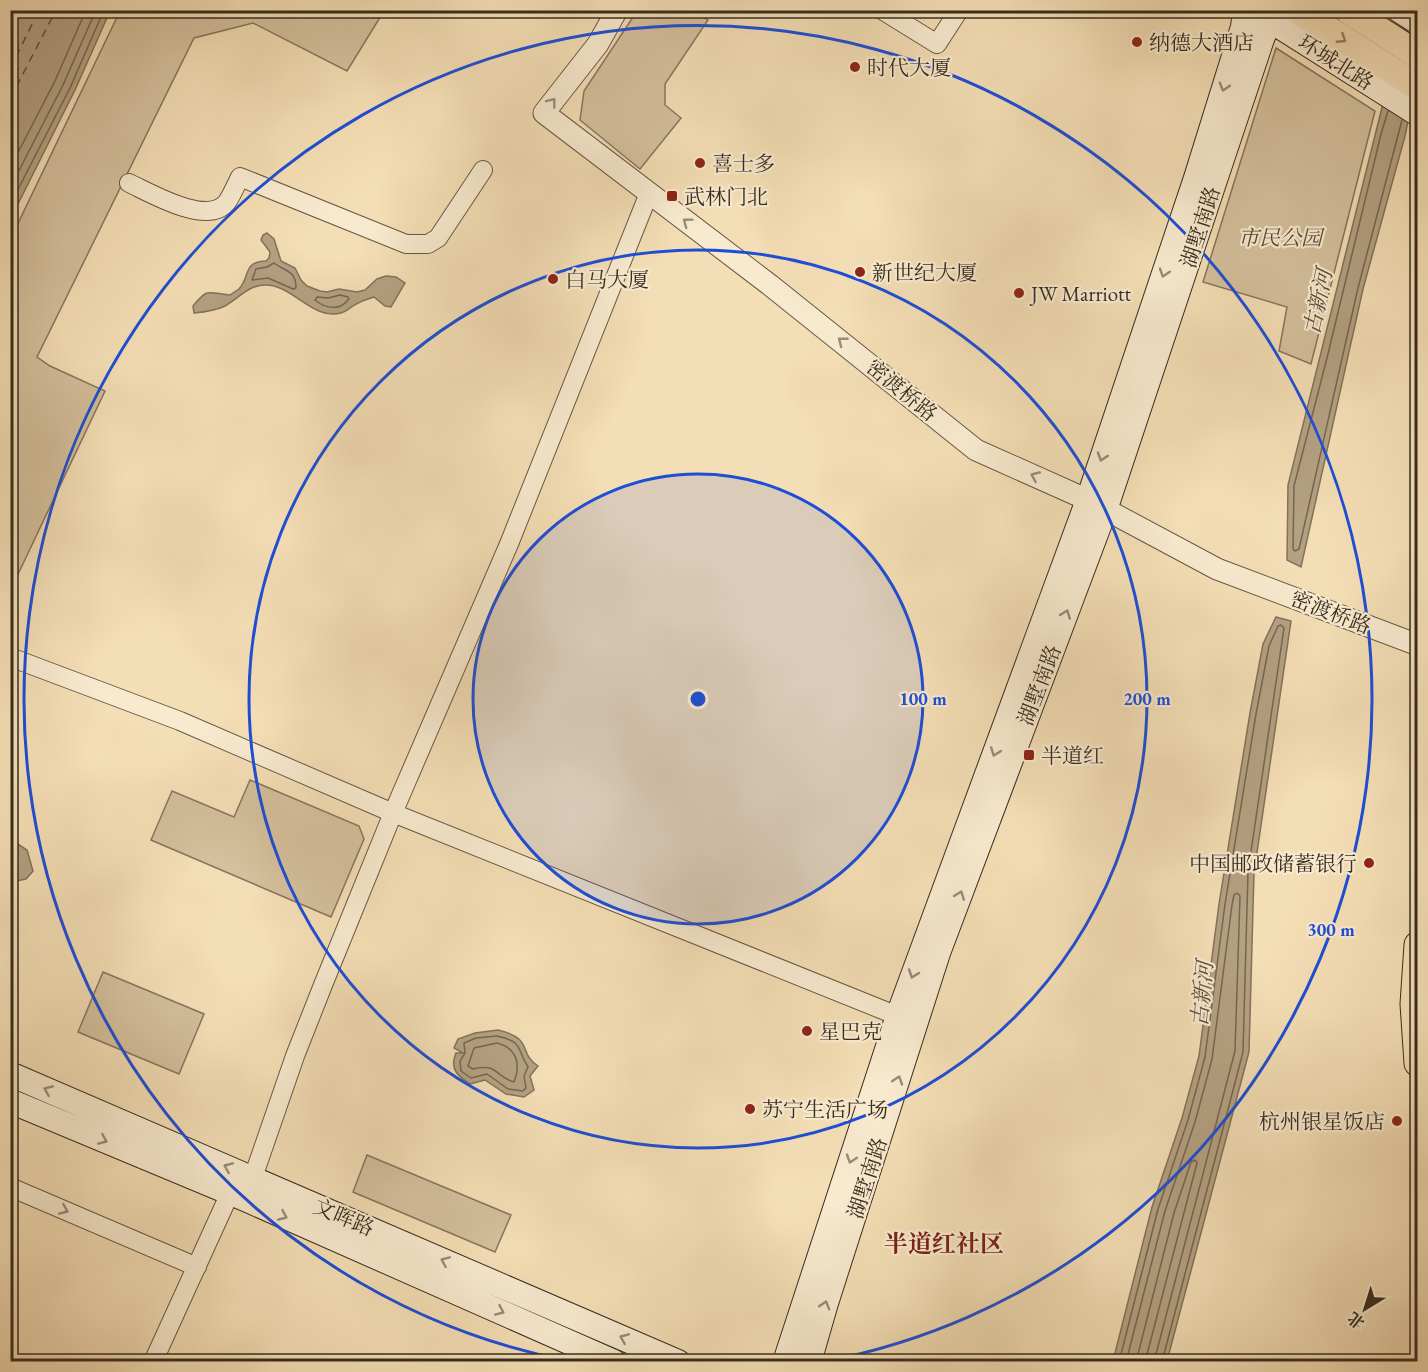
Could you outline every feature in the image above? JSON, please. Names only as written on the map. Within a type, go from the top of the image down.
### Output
[{"type":"main road","name":"湖墅南路","points":[[785,1362],[898,1016],[1097,505],[1243,27],[1245,10]]},
{"type":"main road","name":"环城北路","points":[[1298,10],[1381,78],[1418,114]]},
{"type":"main road","points":[[1348,10],[1406,48]]},
{"type":"main road","points":[[1399,10],[1418,22]]},
{"type":"main road","name":"湖墅南路","points":[[809,1362],[938,953],[1262,39],[1266,14]]},
{"type":"main road","name":"环城北路","points":[[1266,14],[1381,78],[1418,87]]},
{"type":"main road","points":[[1418,945],[1414,1004],[1418,1063]]},
{"type":"main road","name":"文晖路","points":[[10,1074],[243,1190],[614,1362]]},
{"type":"main road","name":"文晖路","points":[[10,1101],[243,1190],[678,1362]]},
{"type":"street","name":"密渡桥路","points":[[617,10],[598,44],[544,113],[858,354],[976,450],[1097,505],[1217,569],[1418,645]]},
{"type":"street","points":[[882,10],[937,44],[959,10]]},
{"type":"street","points":[[129,183],[193,211],[210,211],[226,204],[240,177],[406,244],[428,244],[438,238],[444,230],[483,170]]},
{"type":"street","points":[[153,1362],[196,1267],[243,1190],[393,813],[509,544],[649,193]]},
{"type":"street","points":[[10,657],[180,721],[393,813],[898,1016]]},
{"type":"street","points":[[10,1187],[196,1267]]},
{"type":"green space","points":[[120,11],[384,11],[347,71],[253,23],[194,38],[37,357],[50,366],[105,391],[11,589],[11,238]]},
{"type":"green space","points":[[637,11],[694,11],[708,20],[665,84],[665,105],[681,118],[640,169],[580,120],[584,91]]},
{"type":"green space","name":"市民公园","points":[[1276,48],[1375,111],[1311,364],[1279,351],[1287,307],[1203,282]]},
{"type":"green space","points":[[250,780],[359,826],[364,839],[331,917],[151,840],[172,791],[234,817]]},
{"type":"green space","points":[[103,972],[204,1014],[179,1074],[78,1032]]},
{"type":"green space","points":[[367,1155],[511,1215],[495,1252],[353,1192]]},
{"type":"water","points":[[11,10],[110,11],[75,90],[11,218]]},
{"type":"water","points":[[1406,11],[1417,11],[1417,76],[1405,136],[1363,289],[1301,567],[1287,560],[1288,485]]},
{"type":"water","points":[[267,233],[274,239],[281,261],[295,268],[307,286],[320,291],[339,289],[357,292],[365,290],[377,279],[386,276],[396,277],[405,283],[391,307],[385,306],[374,297],[343,312],[331,314],[321,312],[275,286],[265,285],[253,287],[221,308],[194,313],[193,306],[202,296],[208,293],[230,295],[243,284],[253,264],[269,258],[270,252],[261,240]]},
{"type":"water","points":[[1276,617],[1291,621],[1254,873],[1249,1052],[1167,1361],[1113,1361],[1152,1207],[1182,1118],[1199,1056],[1219,904],[1250,713],[1263,644]]},
{"type":"water","points":[[10,839],[27,850],[33,871],[26,879],[11,882]]},
{"type":"water","points":[[498,1030],[517,1037],[528,1056],[538,1066],[530,1076],[534,1090],[524,1097],[506,1094],[485,1080],[470,1084],[458,1075],[454,1068],[456,1053],[463,1053],[454,1048],[458,1039],[475,1033]]},
{"type":"ferry route","points":[[10,69],[39,10]]},
{"type":"ferry route","points":[[10,99],[56,10]]},
{"type":"place","name":"纳德大酒店","points":[[1137,42]]},
{"type":"place","name":"时代大厦","points":[[855,67]]},
{"type":"place","name":"喜士多","points":[[700,163]]},
{"type":"place","name":"武林门北","points":[[672,196]]},
{"type":"place","name":"新世纪大厦","points":[[860,272]]},
{"type":"place","name":"白马大厦","points":[[553,279]]},
{"type":"place","name":"JW Marriott","points":[[1019,293]]},
{"type":"place","name":"半道红","points":[[1029,755]]},
{"type":"place","name":"中国邮政储蓄银行","points":[[1369,863]]},
{"type":"place","name":"星巴克","points":[[807,1031]]},
{"type":"place","name":"苏宁生活广场","points":[[750,1109]]},
{"type":"place","name":"杭州银星饭店","points":[[1397,1121]]},
{"type":"district","name":"半道红社区","points":[[944,1243]]},
{"type":"water label","name":"古新河","points":[[1318,302]]},
{"type":"water label","name":"古新河","points":[[1202,994]]}]
